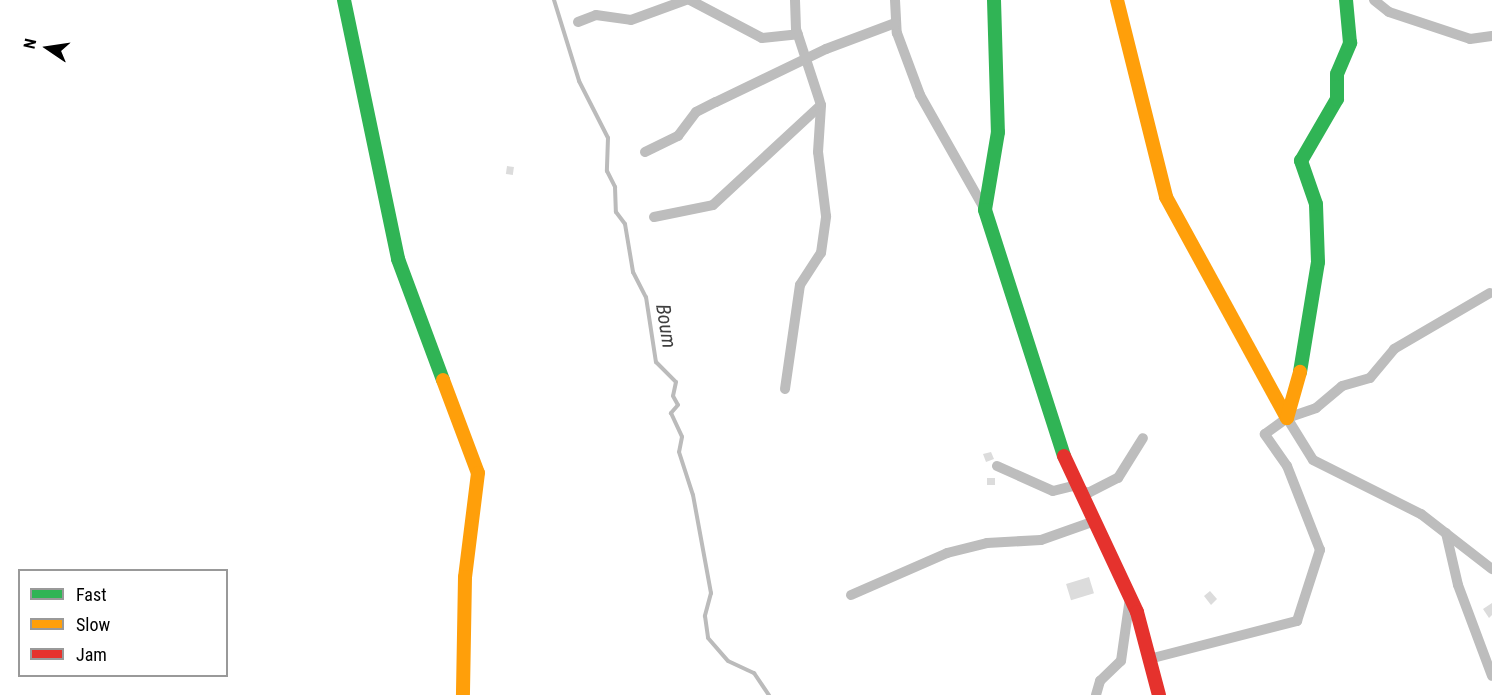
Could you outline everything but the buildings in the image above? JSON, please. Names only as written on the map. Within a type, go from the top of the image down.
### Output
[{"type":"street","points":[[344,0],[398,259],[478,473],[465,578],[463,695]]},
{"type":"street","points":[[578,22],[596,15],[631,20],[688,0],[762,38],[798,34]]},
{"type":"street","points":[[786,389],[800,285],[814,270],[823,235],[821,105],[798,34],[795,0]]},
{"type":"street","points":[[895,0],[895,23],[932,121],[985,210],[1073,486],[1130,598],[1159,695]]},
{"type":"street","points":[[985,210],[998,132],[994,0]]},
{"type":"street","points":[[1117,0],[1166,196],[1287,418],[1313,460],[1421,514],[1492,569]]},
{"type":"street","points":[[1287,418],[1309,338],[1306,312],[1318,262],[1316,204],[1301,161],[1337,99],[1337,74],[1350,44],[1346,0]]},
{"type":"street","points":[[1374,0],[1389,12],[1470,39],[1492,36]]},
{"type":"street","points":[[645,152],[678,136],[696,112],[895,23]]},
{"type":"street","points":[[654,218],[713,205],[821,105]]},
{"type":"street","points":[[1149,659],[1297,621],[1320,550],[1287,466],[1265,434],[1287,418],[1316,408],[1342,386],[1370,378],[1394,349],[1490,293]]},
{"type":"street","points":[[997,466],[1053,491],[1073,486],[1088,493],[1118,478],[1143,438]]},
{"type":"street","points":[[851,595],[947,553],[987,543],[1041,540],[1092,522]]},
{"type":"street","points":[[1446,533],[1458,585],[1492,676]]},
{"type":"street","points":[[1096,695],[1100,681],[1121,662],[1130,598]]},
{"type":"waterway","name":"Boum","points":[[554,0],[579,81],[608,138],[607,171],[615,187],[616,212],[625,224],[633,272],[646,297],[656,362],[676,382],[673,396],[678,405],[671,413],[682,437],[679,452],[693,495],[711,593],[705,616],[708,638],[728,661],[754,673],[769,695]]},
{"type":"traffic: fast","points":[[344,0],[398,259],[443,380]]},
{"type":"traffic: fast","points":[[994,0],[998,132],[985,210],[1064,456]]},
{"type":"traffic: fast","points":[[1300,372],[1318,262],[1316,204],[1301,161],[1337,99],[1337,74],[1350,43],[1346,0]]},
{"type":"traffic: slow","points":[[1117,0],[1166,197],[1287,418],[1300,372]]},
{"type":"traffic: slow","points":[[443,380],[478,473],[465,577],[463,695]]},
{"type":"traffic: jam","points":[[1064,456],[1137,612],[1159,695]]}]
